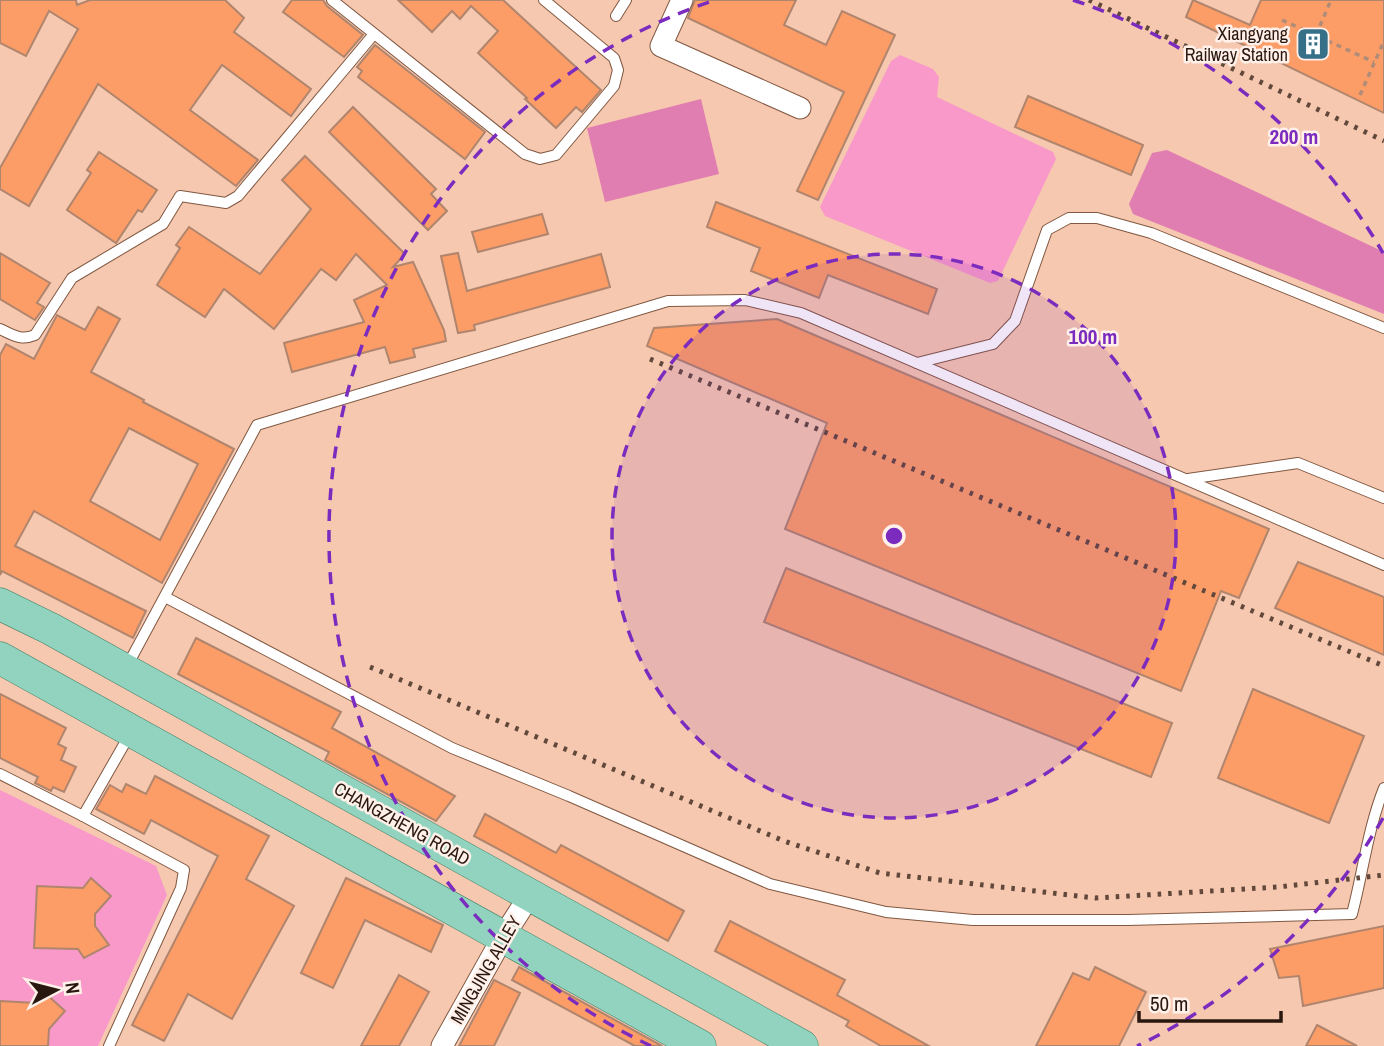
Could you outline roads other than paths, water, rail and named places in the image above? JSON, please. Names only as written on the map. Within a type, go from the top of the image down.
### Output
[{"type":"main road","name":"CHANGZHENG ROAD","points":[[0,604],[802,1046]]},
{"type":"main road","points":[[0,658],[700,1046]]},
{"type":"street","points":[[682,0],[661,46],[800,108]]},
{"type":"street","name":"MINGJING ALLEY","points":[[442,1046],[503,937],[530,895]]},
{"type":"lane","points":[[332,0],[525,153],[540,159],[556,155],[614,86],[618,70],[614,58],[544,0]]},
{"type":"lane","points":[[616,16],[626,0]]},
{"type":"lane","points":[[0,329],[17,338],[35,335],[72,278],[163,224],[180,196],[226,203],[238,196],[374,34]]},
{"type":"lane","points":[[917,363],[993,344],[1015,321],[1047,230],[1069,218],[1097,218],[1151,233],[1384,328]]},
{"type":"lane","points":[[125,671],[257,425],[668,301],[745,300],[801,313],[1384,565]]},
{"type":"lane","points":[[1186,479],[1298,463],[1384,498]]},
{"type":"lane","points":[[165,597],[452,748],[770,884],[886,912],[973,920],[1128,920],[1352,914],[1362,877],[1364,855],[1384,788]]},
{"type":"lane","points":[[83,816],[132,731]]},
{"type":"lane","points":[[0,774],[184,870],[181,888],[108,1046]]},
{"type":"railway","points":[[1089,0],[1384,141]]},
{"type":"railway","points":[[650,359],[1384,666]]},
{"type":"railway","points":[[370,667],[784,841],[880,873],[1095,898],[1278,887],[1384,875]]},
{"type":"place","name":"Xiangyang Railway Station","points":[[1313,44]]}]
